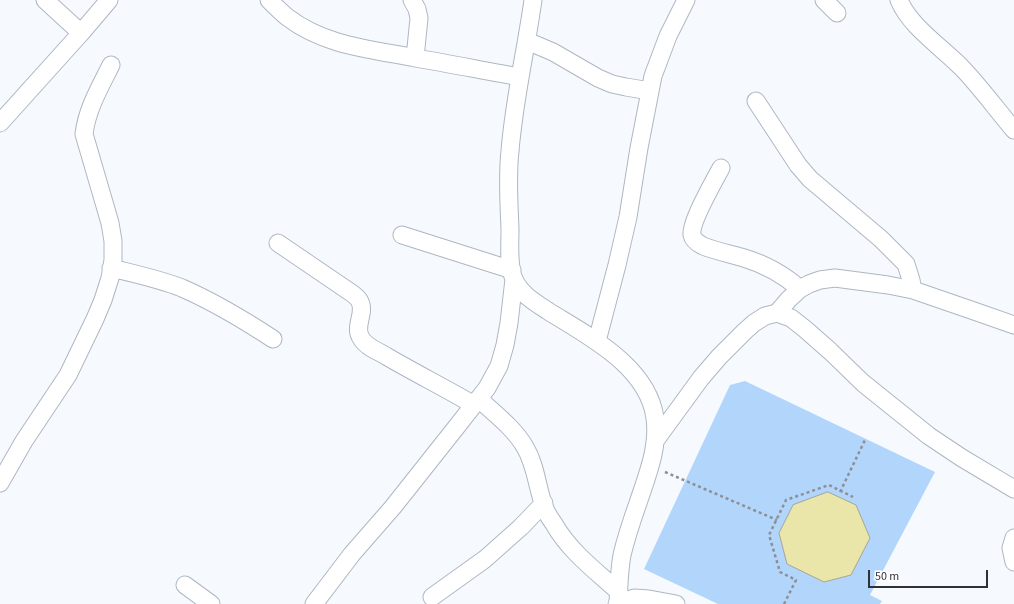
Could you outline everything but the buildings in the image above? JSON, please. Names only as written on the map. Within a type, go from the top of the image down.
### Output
[{"type":"street","points":[[45,0],[81,33]]},
{"type":"street","points":[[0,123],[109,0]]},
{"type":"street","points":[[269,0],[297,24],[329,40],[374,51],[520,78]]},
{"type":"street","points":[[412,0],[420,18],[415,58]]},
{"type":"street","points":[[534,0],[513,119],[509,152],[508,182],[510,265],[521,290],[534,302],[597,341],[614,355],[637,376],[649,396],[655,417],[655,441],[650,466],[622,557],[622,601]]},
{"type":"street","points":[[597,341],[627,224],[639,148],[653,76],[668,36],[686,0]]},
{"type":"street","points":[[824,0],[837,13]]},
{"type":"street","points":[[899,0],[901,6],[909,17],[963,69],[1014,130]]},
{"type":"street","points":[[527,41],[553,52],[598,78],[612,84],[626,88],[650,91]]},
{"type":"street","points":[[0,483],[24,441],[68,375],[98,312],[110,278],[113,260],[113,241],[110,223],[84,134],[85,123],[90,109],[111,65]]},
{"type":"street","points":[[756,101],[798,165],[810,179],[881,239],[906,264],[913,290]]},
{"type":"street","points":[[721,168],[705,197],[693,228],[692,236],[695,241],[702,246],[746,258],[778,273],[790,280],[800,289]]},
{"type":"street","points":[[402,235],[513,274]]},
{"type":"street","points":[[278,243],[359,299],[362,307],[359,330],[360,338],[366,344],[405,368],[476,402],[518,436],[526,448],[531,460],[546,510],[565,541],[622,601]]},
{"type":"street","points":[[111,268],[181,288],[226,310],[273,339]]},
{"type":"street","points":[[314,604],[352,554],[393,507],[487,388],[499,366],[505,345],[509,322],[513,274]]},
{"type":"street","points":[[655,441],[701,378],[744,331],[765,316],[777,313],[800,289],[820,280],[835,278],[913,290],[1014,325]]},
{"type":"street","points":[[777,313],[791,318],[830,351],[862,383],[929,436],[962,458],[1014,489]]},
{"type":"street","points":[[432,597],[485,559],[544,503]]},
{"type":"street","points":[[1014,538],[1011,548],[1014,562]]},
{"type":"street","points":[[185,585],[211,604]]},
{"type":"street","points":[[622,601],[634,598],[676,604]]},
{"type":"path","points":[[840,492],[866,440]]},
{"type":"path","points":[[650,466],[776,520]]},
{"type":"path","points":[[784,604],[796,580],[780,572],[769,535],[786,500],[829,486],[853,497]]},
{"type":"shaded area","points":[[745,381],[935,472],[870,595],[882,601],[880,604],[718,604],[644,569],[730,385]]}]
